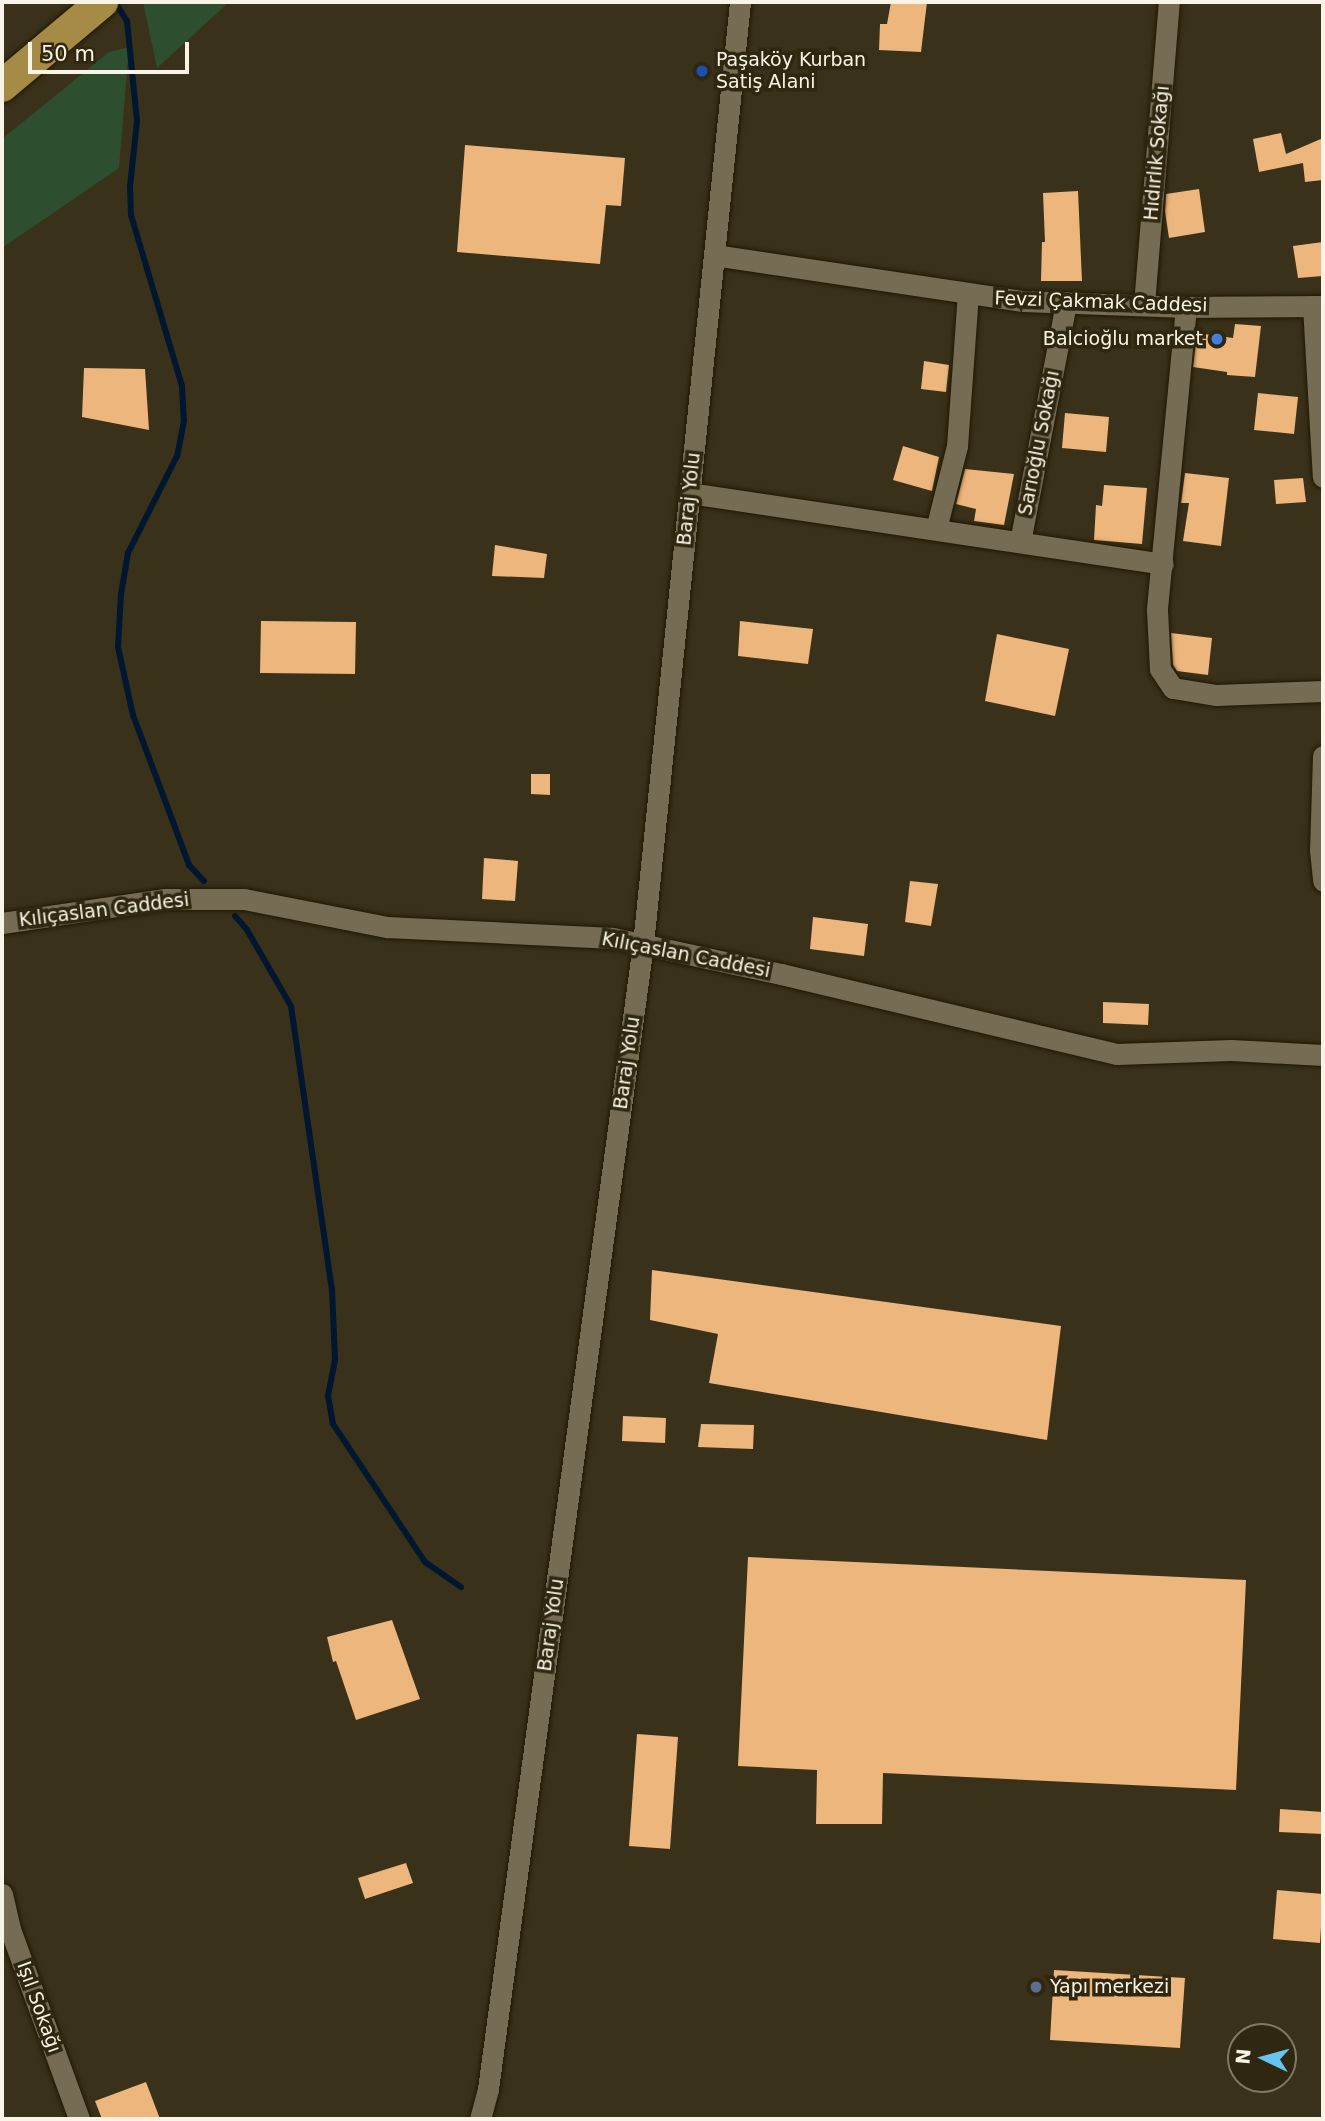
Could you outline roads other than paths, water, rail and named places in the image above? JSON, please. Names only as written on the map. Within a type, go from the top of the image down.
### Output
[{"type":"highway","points":[[2,86],[90,12]]},
{"type":"street","name":"Baraj Yolu","points":[[480,2119],[488,2089],[643,944],[740,2]]},
{"type":"street","name":"Hıdırlık Sokağı","points":[[1144,304],[1170,2]]},
{"type":"street","name":"Fevzi Çakmak Caddesi","points":[[714,254],[1022,301],[1186,307],[1318,306]]},
{"type":"street","points":[[936,529],[957,446],[968,294]]},
{"type":"street","name":"Sarıoğlu Sokağı","points":[[1020,542],[1066,302]]},
{"type":"street","points":[[1318,306],[1323,477]]},
{"type":"street","points":[[1186,307],[1157,610],[1160,669],[1173,688],[1216,695],[1323,691]]},
{"type":"street","points":[[689,493],[1163,564]]},
{"type":"street","points":[[1323,756],[1320,850],[1323,881]]},
{"type":"street","name":"Kılıçaslan Caddesi","points":[[2,923],[165,899],[244,899],[387,927],[613,938],[781,974],[1117,1054],[1231,1050],[1323,1055]]},
{"type":"street","name":"Işıl Sokağı","points":[[2,1894],[10,1929],[79,2119]]},
{"type":"waterway","points":[[115,2],[127,21],[137,121],[130,186],[131,215],[182,386],[184,421],[177,456],[128,553],[121,594],[118,647],[133,715],[189,865],[204,881]]},
{"type":"waterway","points":[[235,916],[247,930],[291,1006],[332,1289],[335,1360],[328,1396],[333,1424],[425,1562],[461,1587]]},
{"type":"place","name":"Paşaköy Kurban Satiş Alani","points":[[702,71]]},
{"type":"place","name":"Balcioğlu market","points":[[1217,339]]},
{"type":"place","name":"Yapı merkezi","points":[[1036,1987]]}]
